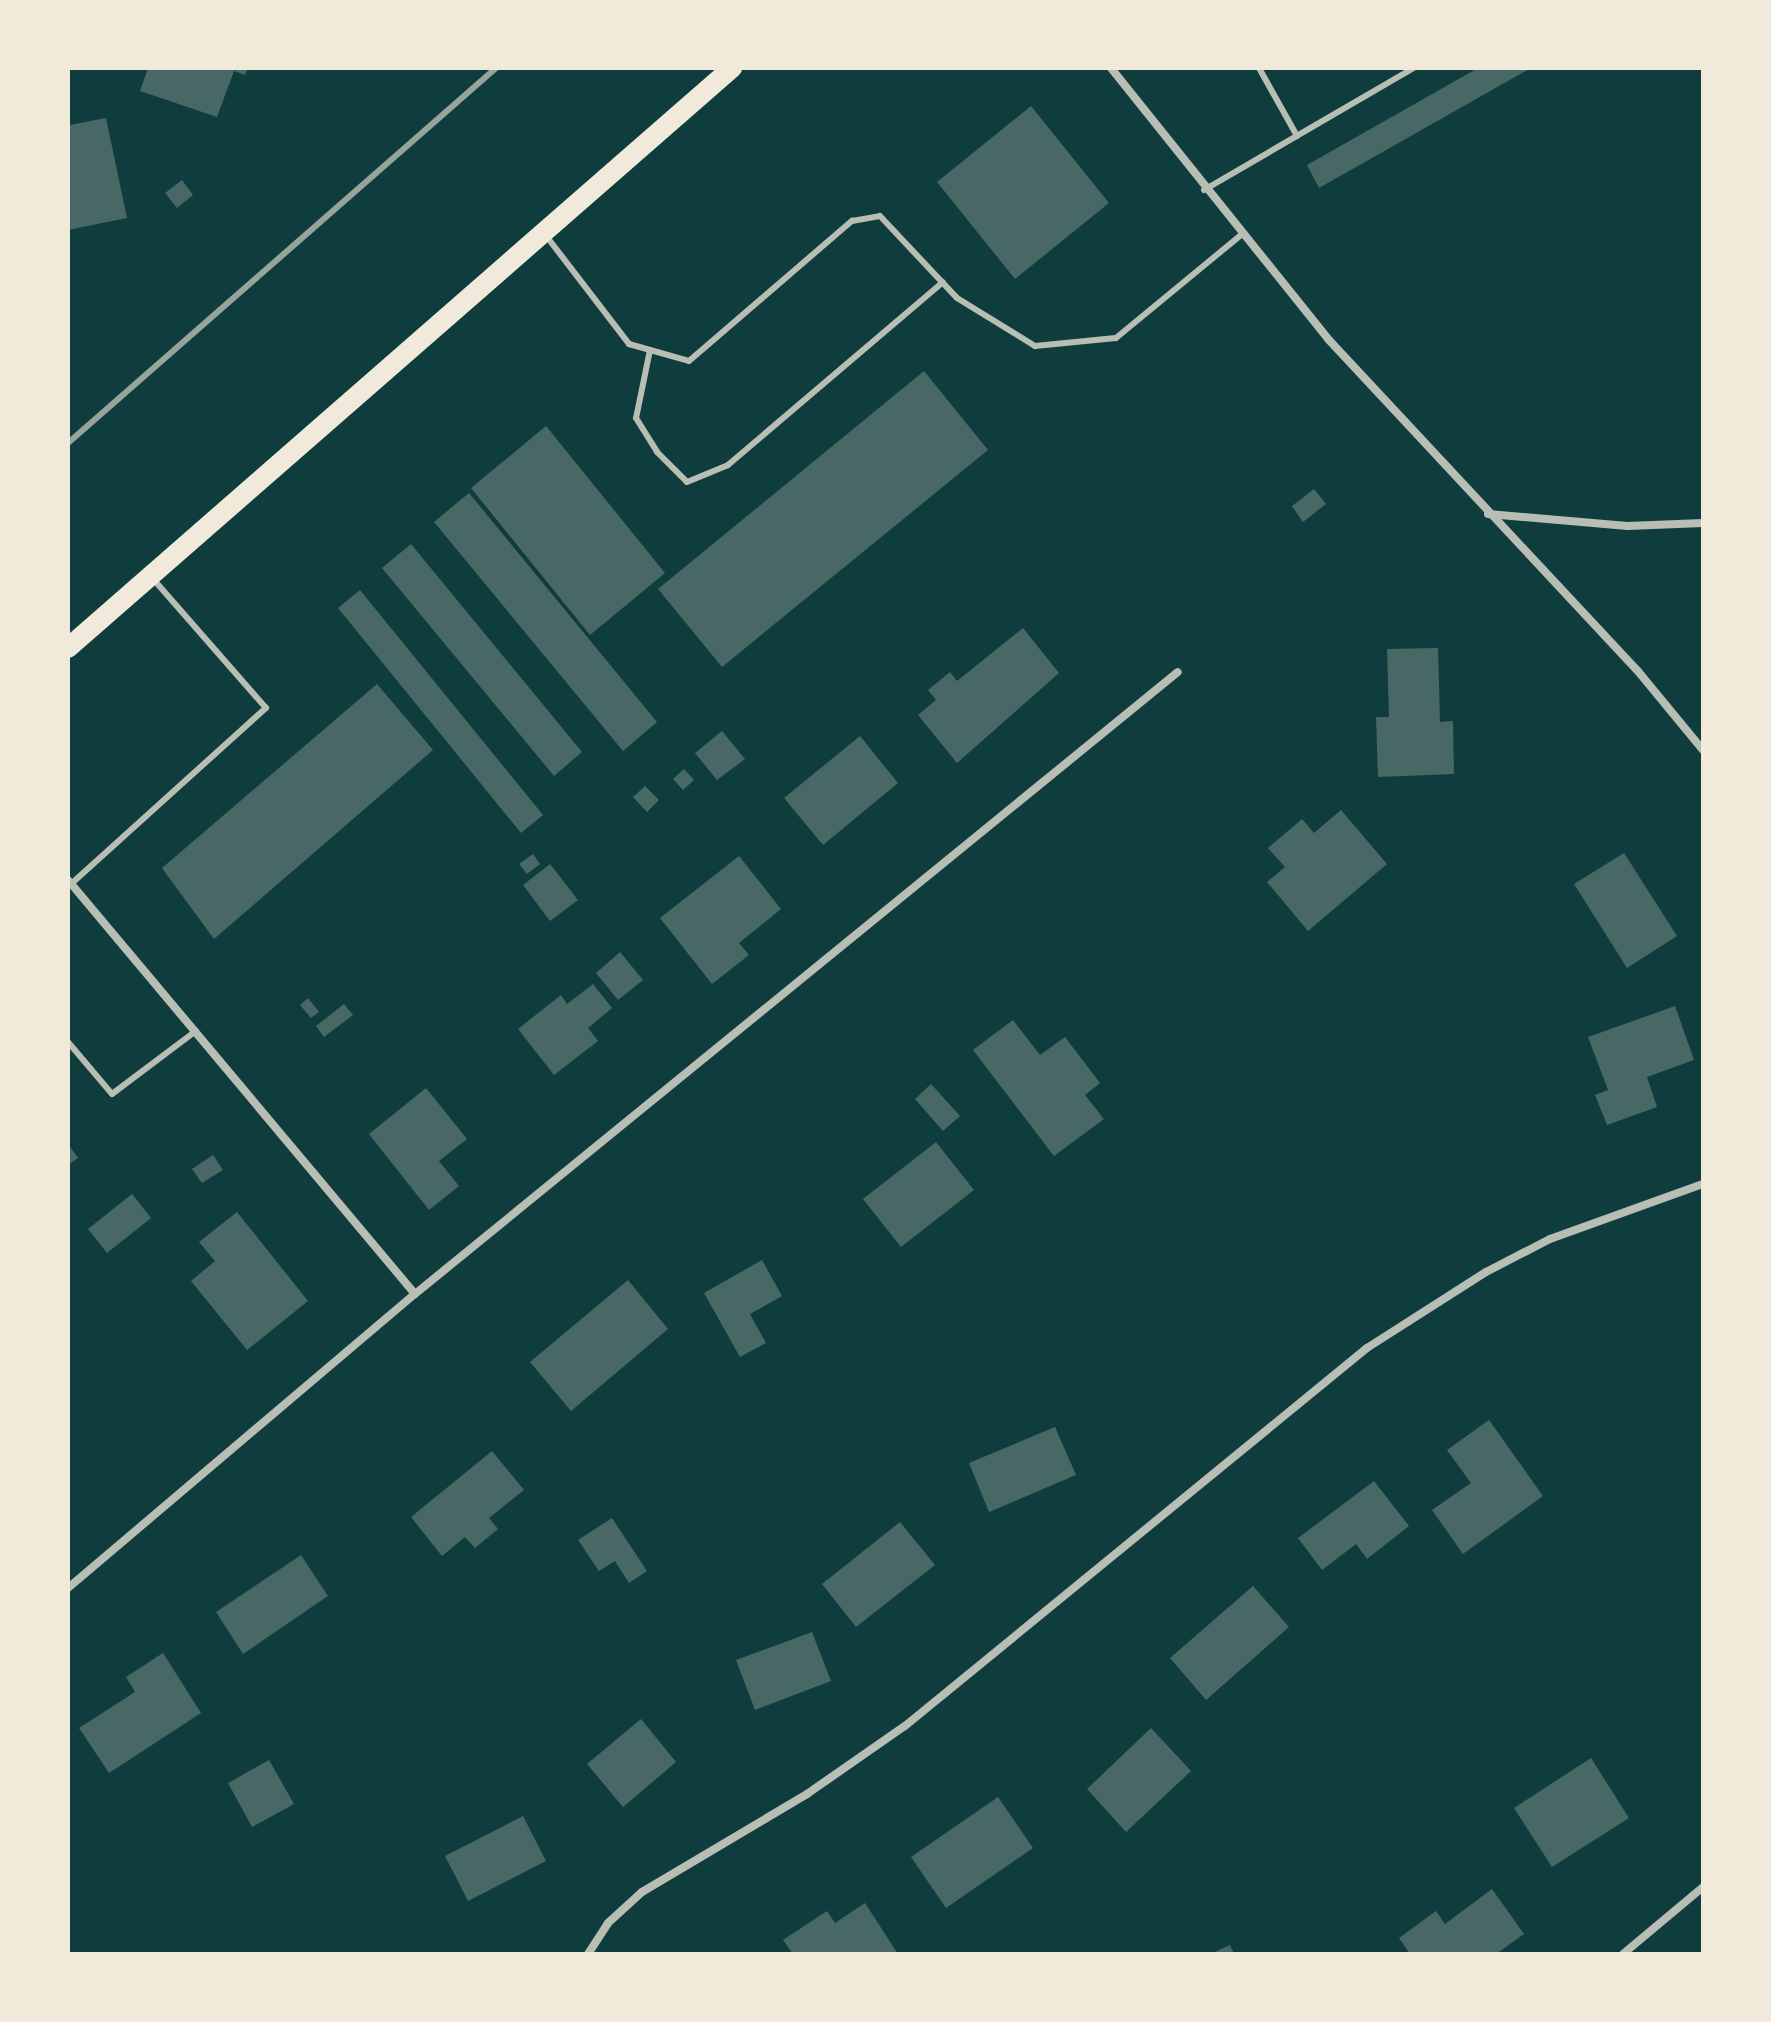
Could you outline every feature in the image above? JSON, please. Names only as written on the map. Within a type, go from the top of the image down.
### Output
[{"type":"main road","points":[[68,648],[732,68]]},
{"type":"street","points":[[1111,68],[1204,190],[1329,340],[1488,514],[1637,670],[1703,750]]},
{"type":"street","points":[[1488,514],[1627,526],[1703,523]]},
{"type":"street","points":[[68,1588],[415,1294],[1178,672]]},
{"type":"street","points":[[70,882],[415,1294]]},
{"type":"street","points":[[588,1954],[608,1923],[642,1892],[807,1794],[905,1726],[1379,1340],[1486,1272],[1550,1239],[1703,1184]]},
{"type":"street","points":[[1623,1954],[1703,1887]]},
{"type":"lane","points":[[1259,68],[1297,136]]},
{"type":"lane","points":[[1204,190],[1414,68]]},
{"type":"lane","points":[[542,231],[629,344],[689,361],[852,221],[880,216],[957,298],[1035,346],[1116,338],[1242,234]]},
{"type":"lane","points":[[650,350],[636,418],[657,452],[687,482],[728,465],[943,282]]},
{"type":"lane","points":[[70,882],[266,708],[151,576]]},
{"type":"lane","points":[[68,1042],[112,1094],[196,1031]]},
{"type":"building","points":[[148,68],[248,68],[245,75],[234,71],[217,117],[140,91]]},
{"type":"building","points":[[1478,68],[1531,68],[1319,188],[1307,165]]},
{"type":"building","points":[[1031,106],[1109,203],[1015,279],[937,182]]},
{"type":"building","points":[[106,118],[127,218],[68,230],[70,125]]},
{"type":"building","points":[[182,180],[193,195],[177,208],[165,193]]},
{"type":"building","points":[[924,371],[988,450],[722,667],[658,589]]},
{"type":"building","points":[[546,426],[665,573],[590,635],[471,488]]},
{"type":"building","points":[[1314,489],[1326,504],[1303,522],[1292,506]]},
{"type":"building","points":[[469,493],[657,722],[623,751],[434,522]]},
{"type":"building","points":[[411,544],[582,752],[554,776],[382,568]]},
{"type":"building","points":[[360,590],[543,815],[521,833],[338,608]]},
{"type":"building","points":[[1023,628],[1059,673],[957,763],[918,715],[936,700],[928,690],[950,672],[957,681]]},
{"type":"building","points":[[1438,648],[1440,722],[1453,721],[1454,774],[1378,777],[1376,717],[1389,717],[1387,649]]},
{"type":"building","points":[[377,684],[433,750],[214,939],[162,868]]},
{"type":"building","points":[[722,731],[745,759],[717,780],[695,753]]},
{"type":"building","points":[[860,736],[898,783],[823,845],[784,798]]},
{"type":"building","points":[[684,769],[694,780],[683,790],[673,779]]},
{"type":"building","points":[[645,786],[659,800],[647,812],[633,797]]},
{"type":"building","points":[[1341,810],[1387,864],[1308,931],[1267,882],[1285,867],[1268,848],[1302,819],[1314,833]]},
{"type":"building","points":[[1624,853],[1677,936],[1627,968],[1574,884]]},
{"type":"building","points":[[533,854],[540,864],[527,874],[519,864]]},
{"type":"building","points":[[739,856],[781,909],[739,943],[749,955],[712,984],[660,918]]},
{"type":"building","points":[[550,864],[578,900],[550,921],[523,885]]},
{"type":"building","points":[[620,952],[643,980],[618,1000],[596,973]]},
{"type":"building","points":[[593,984],[612,1008],[588,1028],[598,1041],[554,1075],[518,1029],[561,995],[567,1004]]},
{"type":"building","points":[[308,998],[319,1012],[311,1018],[300,1005]]},
{"type":"building","points":[[344,1004],[353,1015],[324,1037],[316,1026]]},
{"type":"building","points":[[1675,1006],[1694,1060],[1647,1077],[1657,1107],[1607,1125],[1595,1095],[1608,1090],[1588,1037]]},
{"type":"building","points":[[1013,1020],[1040,1055],[1065,1037],[1100,1083],[1085,1095],[1104,1119],[1054,1156],[973,1050]]},
{"type":"building","points":[[931,1084],[960,1116],[943,1131],[915,1099]]},
{"type":"building","points":[[426,1088],[467,1139],[439,1161],[459,1186],[429,1210],[369,1134]]},
{"type":"building","points":[[936,1142],[974,1190],[901,1247],[863,1199]]},
{"type":"building","points":[[68,1144],[78,1158],[68,1165]]},
{"type":"building","points":[[213,1155],[223,1170],[202,1183],[192,1169]]},
{"type":"building","points":[[132,1194],[151,1218],[107,1253],[88,1229]]},
{"type":"building","points":[[237,1212],[308,1301],[247,1350],[191,1281],[215,1261],[199,1242]]},
{"type":"building","points":[[762,1260],[782,1296],[750,1314],[766,1343],[740,1357],[704,1293]]},
{"type":"building","points":[[628,1280],[668,1329],[571,1411],[530,1362]]},
{"type":"building","points":[[1489,1420],[1543,1496],[1463,1554],[1432,1510],[1471,1483],[1447,1450]]},
{"type":"building","points":[[1055,1427],[1076,1475],[989,1512],[969,1463]]},
{"type":"building","points":[[492,1451],[524,1490],[489,1518],[498,1529],[475,1548],[465,1537],[442,1556],[411,1517]]},
{"type":"building","points":[[1374,1481],[1409,1526],[1367,1559],[1356,1544],[1322,1570],[1298,1538]]},
{"type":"building","points":[[612,1518],[647,1571],[629,1583],[615,1561],[599,1571],[578,1540]]},
{"type":"building","points":[[900,1522],[935,1565],[856,1627],[822,1584]]},
{"type":"building","points":[[301,1555],[328,1596],[243,1654],[216,1612]]},
{"type":"building","points":[[1253,1586],[1289,1627],[1206,1700],[1170,1658]]},
{"type":"building","points":[[812,1632],[831,1681],[755,1710],[736,1660]]},
{"type":"building","points":[[163,1653],[201,1713],[109,1773],[79,1728],[135,1692],[126,1677]]},
{"type":"building","points":[[641,1719],[676,1762],[623,1807],[587,1764]]},
{"type":"building","points":[[1151,1728],[1191,1771],[1126,1832],[1087,1789]]},
{"type":"building","points":[[1591,1758],[1629,1818],[1552,1867],[1514,1808]]},
{"type":"building","points":[[269,1760],[294,1804],[252,1827],[228,1783]]},
{"type":"building","points":[[998,1797],[1033,1848],[946,1908],[911,1857]]},
{"type":"building","points":[[523,1816],[546,1861],[468,1901],[445,1856]]},
{"type":"building","points":[[1492,1889],[1524,1934],[1496,1954],[1410,1954],[1399,1938],[1436,1911],[1445,1924]]},
{"type":"building","points":[[865,1903],[898,1954],[793,1954],[783,1940],[827,1911],[835,1923]]},
{"type":"building","points":[[1230,1945],[1234,1954],[1210,1954]]},
{"type":"railway","points":[[68,443],[496,68]]}]
